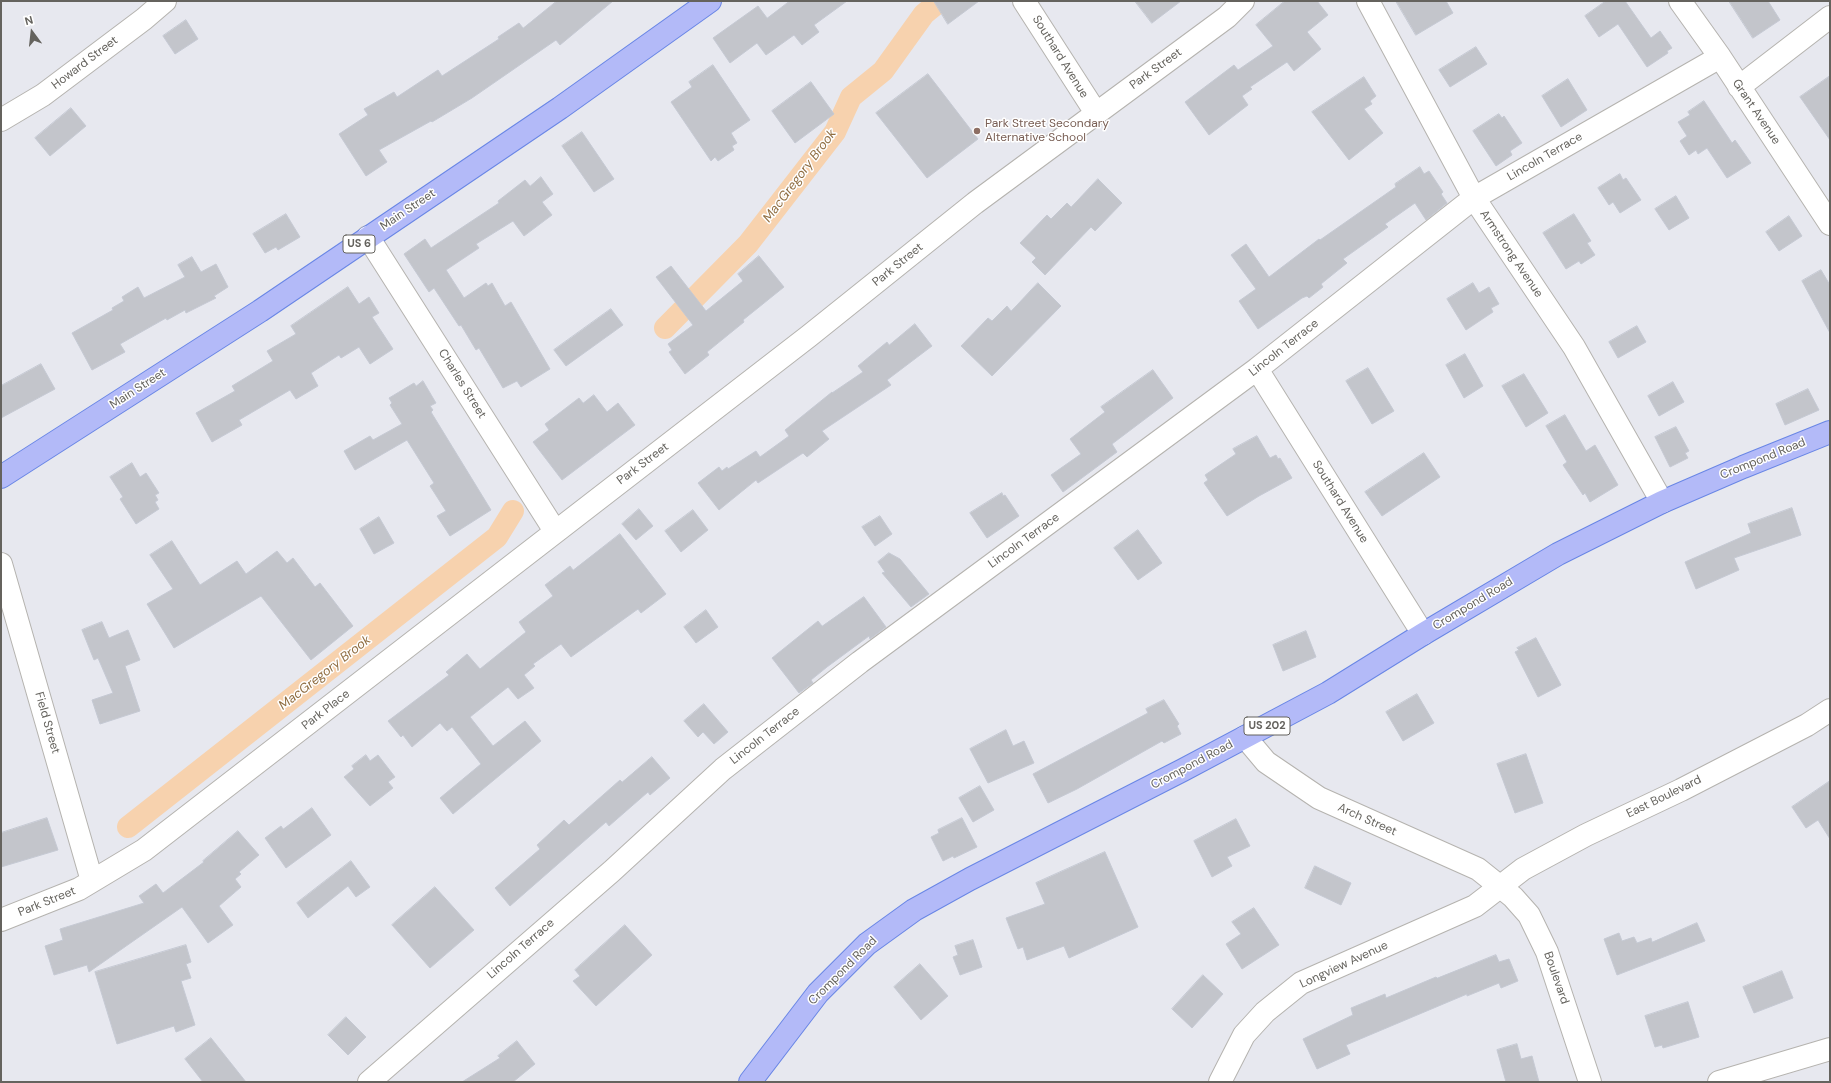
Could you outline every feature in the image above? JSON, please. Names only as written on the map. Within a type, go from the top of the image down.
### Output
[{"type":"main road","name":"Main Street","points":[[1,477],[260,311],[560,108],[710,1]]},
{"type":"main road","name":"Crompond Road","points":[[750,1082],[818,993],[867,944],[914,910],[970,879],[1328,693],[1423,634],[1558,554],[1662,502],[1830,432]]},
{"type":"street","name":"Howard Street","points":[[1,120],[43,94],[144,19],[165,1]]},
{"type":"street","name":"Southard Avenue","points":[[1024,1],[1096,113]]},
{"type":"street","name":"Park Street","points":[[555,531],[809,336],[975,203],[1227,17],[1243,1]]},
{"type":"street","name":"Armstrong Avenue","points":[[1368,1],[1474,198],[1574,347],[1662,502]]},
{"type":"street","name":"Grant Avenue","points":[[1680,1],[1720,57],[1830,224]]},
{"type":"street","points":[[1739,87],[1830,18]]},
{"type":"street","name":"Lincoln Terrace","points":[[369,1082],[612,871],[723,769],[860,662],[1257,369],[1474,198],[1720,57]]},
{"type":"street","name":"Charles Street","points":[[368,237],[555,531]]},
{"type":"street","name":"Southard Avenue","points":[[1257,369],[1423,634]]},
{"type":"street","name":"Park Place","points":[[92,881],[144,850],[555,531]]},
{"type":"street","name":"Field Street","points":[[1,564],[92,881]]},
{"type":"street","name":"East Boulevard","points":[[1500,887],[1523,869],[1586,835],[1681,790],[1807,724],[1830,710]]},
{"type":"street","name":"Arch Street","points":[[1245,737],[1266,762],[1319,798],[1478,870],[1500,887]]},
{"type":"street","name":"Park Street","points":[[1,920],[79,889],[92,881]]},
{"type":"street","name":"Longview Avenue","points":[[1220,1082],[1244,1035],[1265,1012],[1302,983],[1475,906],[1500,887]]},
{"type":"street","name":"Boulevard","points":[[1500,887],[1513,897],[1529,915],[1547,952],[1590,1082]]},
{"type":"street","points":[[1720,1082],[1830,1049]]},
{"type":"building","points":[[557,1],[613,1],[560,45],[556,40],[472,98],[432,122],[431,121],[379,150],[387,162],[366,176],[339,134],[368,115],[364,109],[394,92],[397,97],[438,70],[442,76],[499,39],[498,37],[519,23],[523,28]]},
{"type":"building","points":[[790,1],[847,1],[814,25],[819,32],[802,45],[794,35],[766,55],[757,43],[730,63],[713,38],[758,6],[767,18]]},
{"type":"building","points":[[934,1],[979,1],[948,24]]},
{"type":"building","points":[[1135,1],[1181,1],[1152,23]]},
{"type":"building","points":[[1285,1],[1317,1],[1328,15],[1307,32],[1321,49],[1294,71],[1287,62],[1250,87],[1252,89],[1242,96],[1248,105],[1209,135],[1185,102],[1234,65],[1238,70],[1273,46],[1256,25]]},
{"type":"building","points":[[1396,1],[1446,1],[1453,13],[1416,35]]},
{"type":"building","points":[[1606,1],[1625,1],[1651,38],[1660,31],[1672,48],[1667,51],[1668,53],[1647,67],[1618,24],[1599,37],[1585,16]]},
{"type":"building","points":[[1729,1],[1768,1],[1780,20],[1753,38]]},
{"type":"building","points":[[186,20],[198,39],[175,54],[163,36]]},
{"type":"building","points":[[1476,47],[1487,64],[1450,87],[1439,70]]},
{"type":"building","points":[[713,65],[750,120],[731,133],[737,143],[732,146],[734,150],[718,161],[715,157],[711,161],[671,102],[692,87],[689,82]]},
{"type":"building","points":[[928,74],[978,139],[927,178],[876,113]]},
{"type":"building","points":[[1830,76],[1830,140],[1800,97]]},
{"type":"building","points":[[1364,77],[1376,96],[1370,101],[1372,104],[1364,109],[1383,133],[1349,160],[1312,112]]},
{"type":"building","points":[[1568,79],[1587,110],[1561,127],[1542,96]]},
{"type":"building","points":[[811,82],[834,114],[795,143],[772,111]]},
{"type":"building","points":[[1704,101],[1732,143],[1735,140],[1751,163],[1727,178],[1707,148],[1698,154],[1696,150],[1689,155],[1680,141],[1687,136],[1678,122],[1690,115],[1688,112]]},
{"type":"building","points":[[71,108],[86,126],[50,156],[35,138]]},
{"type":"building","points":[[1499,114],[1502,118],[1504,116],[1522,143],[1510,151],[1512,155],[1496,166],[1473,131]]},
{"type":"building","points":[[582,132],[614,179],[594,192],[562,146]]},
{"type":"building","points":[[1420,167],[1424,174],[1429,171],[1443,192],[1441,194],[1447,203],[1426,220],[1415,203],[1385,224],[1388,227],[1343,259],[1347,263],[1321,284],[1323,287],[1309,298],[1307,296],[1302,298],[1258,329],[1239,301],[1256,289],[1231,255],[1246,244],[1269,277],[1319,239],[1320,240],[1396,187],[1395,184]]},
{"type":"building","points":[[1620,174],[1623,180],[1626,178],[1641,200],[1620,213],[1613,202],[1609,205],[1598,188]]},
{"type":"building","points":[[541,177],[553,194],[542,202],[552,215],[524,236],[513,221],[476,244],[479,248],[446,270],[464,298],[486,283],[488,286],[492,283],[505,306],[511,302],[550,369],[521,387],[517,381],[503,388],[479,348],[476,350],[461,325],[459,326],[434,288],[429,292],[404,254],[425,239],[431,248],[499,203],[498,201],[525,180],[530,186]]},
{"type":"building","points":[[1098,179],[1122,203],[1095,231],[1091,227],[1045,275],[1032,262],[1036,258],[1020,243],[1047,215],[1051,219],[1067,203],[1071,207]]},
{"type":"building","points":[[1676,196],[1689,218],[1669,230],[1655,209]]},
{"type":"building","points":[[286,214],[300,237],[278,250],[276,247],[265,253],[253,234]]},
{"type":"building","points":[[1574,214],[1591,241],[1587,243],[1595,255],[1581,264],[1579,261],[1566,269],[1543,233]]},
{"type":"building","points":[[1789,216],[1802,236],[1779,251],[1766,232]]},
{"type":"building","points":[[759,256],[784,287],[743,320],[744,322],[707,352],[709,355],[685,374],[669,352],[672,350],[668,344],[693,325],[656,277],[671,266],[706,311],[743,281],[738,274]]},
{"type":"building","points":[[192,257],[201,272],[216,264],[228,287],[214,296],[216,298],[186,313],[185,310],[167,320],[166,318],[120,344],[125,352],[92,370],[72,333],[113,310],[112,308],[124,301],[122,297],[138,287],[144,298],[185,277],[178,265]]},
{"type":"building","points":[[1821,270],[1830,285],[1830,333],[1802,281]]},
{"type":"building","points":[[1038,283],[1061,306],[992,376],[961,346],[988,318],[992,321],[1007,306],[1011,311]]},
{"type":"building","points":[[1473,283],[1479,293],[1489,287],[1499,304],[1491,308],[1493,312],[1466,330],[1447,299]]},
{"type":"building","points":[[348,287],[359,304],[369,297],[379,313],[372,317],[393,349],[370,364],[359,347],[341,358],[339,355],[311,373],[318,386],[296,399],[290,390],[239,420],[242,425],[212,442],[196,413],[235,391],[232,386],[273,361],[267,351],[296,334],[291,326]]},
{"type":"building","points":[[611,309],[623,325],[566,366],[554,350]]},
{"type":"building","points":[[915,324],[932,346],[887,380],[891,385],[822,431],[829,439],[807,457],[803,453],[758,483],[756,480],[719,510],[698,483],[719,467],[722,471],[727,467],[728,469],[756,451],[760,457],[789,436],[785,430],[832,392],[863,372],[858,366],[887,342],[889,345]]},
{"type":"building","points":[[1637,326],[1646,342],[1618,358],[1609,342]]},
{"type":"building","points":[[1465,354],[1483,386],[1464,398],[1446,365]]},
{"type":"building","points":[[41,364],[55,389],[1,418],[1,386]]},
{"type":"building","points":[[1368,368],[1394,411],[1372,424],[1346,381]]},
{"type":"building","points":[[1153,370],[1173,398],[1112,444],[1117,452],[1063,492],[1051,475],[1081,454],[1070,439],[1105,412],[1101,407]]},
{"type":"building","points":[[1524,374],[1548,413],[1526,427],[1502,386]]},
{"type":"building","points":[[423,381],[436,403],[430,406],[433,410],[431,412],[491,510],[450,536],[437,516],[446,511],[430,486],[434,483],[407,440],[355,470],[344,451],[370,436],[373,440],[402,424],[390,405],[392,403],[389,398],[414,383],[416,386]]},
{"type":"building","points":[[1673,382],[1684,402],[1659,416],[1648,396]]},
{"type":"building","points":[[1808,389],[1819,410],[1785,425],[1776,404]]},
{"type":"building","points":[[594,395],[607,412],[618,403],[635,425],[562,480],[533,442],[549,430],[545,424],[579,398],[583,403]]},
{"type":"building","points":[[1565,415],[1586,451],[1595,445],[1618,485],[1590,502],[1585,493],[1583,495],[1563,465],[1567,462],[1546,426]]},
{"type":"building","points":[[1676,427],[1689,451],[1685,453],[1688,458],[1670,467],[1655,437]]},
{"type":"building","points":[[1257,436],[1270,458],[1276,455],[1278,459],[1280,458],[1292,478],[1227,516],[1204,483],[1208,480],[1205,475],[1236,454],[1233,449]]},
{"type":"building","points":[[1424,453],[1440,477],[1382,516],[1365,492]]},
{"type":"building","points":[[132,463],[140,477],[146,473],[159,493],[155,495],[158,500],[155,502],[159,509],[136,524],[120,499],[123,497],[110,477]]},
{"type":"building","points":[[1002,493],[1003,496],[1005,495],[1019,516],[987,538],[970,513]]},
{"type":"building","points":[[1792,508],[1801,535],[1734,558],[1739,570],[1696,589],[1685,562],[1751,533],[1748,524]]},
{"type":"building","points":[[639,509],[653,526],[636,540],[622,524]]},
{"type":"building","points":[[693,510],[708,530],[681,552],[665,531]]},
{"type":"building","points":[[880,516],[892,534],[875,546],[862,527]]},
{"type":"building","points":[[379,517],[394,543],[374,554],[360,529]]},
{"type":"building","points":[[1138,530],[1162,563],[1138,580],[1114,548]]},
{"type":"building","points":[[620,534],[666,594],[641,613],[638,609],[571,657],[561,644],[533,664],[535,666],[524,675],[534,688],[518,699],[508,687],[470,717],[493,746],[525,721],[541,741],[453,814],[440,798],[481,764],[452,727],[447,731],[440,723],[412,747],[403,735],[401,737],[388,721],[449,675],[446,672],[467,654],[480,669],[526,632],[519,622],[553,596],[545,585],[570,566],[573,570]]},
{"type":"building","points":[[172,541],[200,585],[237,561],[246,574],[277,551],[287,563],[293,558],[315,587],[320,583],[353,626],[311,660],[261,596],[174,648],[147,604],[173,589],[150,555]]},
{"type":"building","points":[[889,553],[900,559],[929,594],[911,607],[882,573],[885,572],[878,562]]},
{"type":"building","points":[[864,597],[886,627],[870,639],[869,636],[827,667],[811,680],[813,683],[799,693],[772,658],[818,621],[822,626]]},
{"type":"building","points":[[706,610],[718,627],[696,643],[684,627]]},
{"type":"building","points":[[102,622],[109,638],[128,630],[140,660],[125,666],[140,711],[100,724],[92,700],[113,693],[98,658],[94,660],[82,630]]},
{"type":"building","points":[[1306,631],[1316,657],[1283,671],[1273,645]]},
{"type":"building","points":[[1536,638],[1561,685],[1538,697],[1515,652],[1519,650],[1517,648]]},
{"type":"building","points":[[1417,694],[1434,723],[1403,741],[1386,712]]},
{"type":"building","points":[[1164,700],[1179,724],[1177,726],[1181,734],[1164,743],[1162,741],[1077,789],[1048,803],[1033,774],[1148,713],[1146,709]]},
{"type":"building","points":[[704,704],[728,732],[714,744],[703,732],[698,737],[684,721]]},
{"type":"building","points":[[1006,730],[1013,746],[1024,741],[1034,763],[988,783],[970,749]]},
{"type":"building","points":[[1526,754],[1543,803],[1515,813],[1497,764]]},
{"type":"building","points":[[366,755],[370,761],[378,755],[395,777],[388,782],[393,788],[370,806],[344,777],[354,769],[352,766]]},
{"type":"building","points":[[652,757],[670,778],[650,795],[648,792],[609,826],[606,822],[510,906],[495,888],[540,849],[537,845],[564,820],[569,825],[620,780],[622,782]]},
{"type":"building","points":[[1830,781],[1830,839],[1818,820],[1806,828],[1792,807]]},
{"type":"building","points":[[980,786],[994,810],[973,822],[959,798]]},
{"type":"building","points":[[312,808],[331,835],[286,868],[265,838],[281,826],[283,829]]},
{"type":"building","points":[[47,818],[58,850],[1,867],[1,833]]},
{"type":"building","points":[[962,818],[977,847],[954,858],[953,856],[943,861],[931,837],[939,833],[938,830]]},
{"type":"building","points":[[1236,819],[1250,846],[1227,857],[1232,866],[1212,877],[1194,841]]},
{"type":"building","points":[[238,831],[259,855],[239,872],[241,874],[235,879],[241,887],[219,906],[233,925],[208,943],[182,907],[89,972],[87,965],[54,975],[45,946],[63,940],[60,929],[144,903],[139,896],[156,884],[163,893],[204,862],[203,861]]},
{"type":"building","points":[[1105,852],[1138,927],[1069,958],[1064,946],[1027,960],[1023,947],[1018,949],[1006,918],[1045,904],[1036,883]]},
{"type":"building","points":[[351,861],[370,887],[356,897],[348,886],[308,918],[297,903]]},
{"type":"building","points":[[1315,866],[1351,883],[1341,905],[1305,888]]},
{"type":"building","points":[[435,887],[474,930],[430,968],[392,925]]},
{"type":"building","points":[[1254,908],[1279,945],[1242,969],[1226,944],[1241,934],[1232,922]]},
{"type":"building","points":[[1697,923],[1705,941],[1617,975],[1604,939],[1619,933],[1622,941],[1634,937],[1637,943],[1651,938],[1652,942]]},
{"type":"building","points":[[625,925],[652,955],[596,1006],[573,981],[580,976],[575,970]]},
{"type":"building","points":[[973,940],[982,967],[960,975],[953,957],[958,955],[955,946]]},
{"type":"building","points":[[186,945],[191,962],[186,964],[191,978],[181,981],[195,1025],[176,1032],[174,1026],[117,1044],[95,972]]},
{"type":"building","points":[[1496,955],[1499,962],[1509,959],[1518,981],[1501,988],[1499,983],[1467,996],[1467,994],[1346,1045],[1350,1054],[1317,1069],[1303,1039],[1353,1015],[1351,1008],[1385,994],[1386,998],[1436,977],[1437,978]]},
{"type":"building","points":[[920,964],[948,996],[921,1020],[894,987]]},
{"type":"building","points":[[1782,971],[1793,998],[1754,1013],[1743,987]]},
{"type":"building","points":[[1203,975],[1223,994],[1192,1028],[1172,1009]]},
{"type":"building","points":[[1688,1002],[1699,1037],[1663,1048],[1662,1045],[1655,1047],[1645,1016]]},
{"type":"building","points":[[346,1017],[366,1037],[348,1055],[328,1035]]},
{"type":"building","points":[[211,1038],[246,1082],[203,1082],[185,1059]]},
{"type":"building","points":[[517,1041],[535,1064],[513,1082],[462,1082],[500,1058],[498,1056]]},
{"type":"building","points":[[1517,1044],[1521,1059],[1532,1056],[1539,1082],[1506,1082],[1497,1050]]},
{"type":"waterway","name":"MacGregory Brook","points":[[665,328],[748,244],[835,132],[851,97],[883,71],[924,14],[940,1]]},
{"type":"waterway","name":"MacGregory Brook","points":[[128,827],[497,537],[513,511]]},
{"type":"place","name":"Park Street Secondary Alternative School","points":[[977,131]]}]
